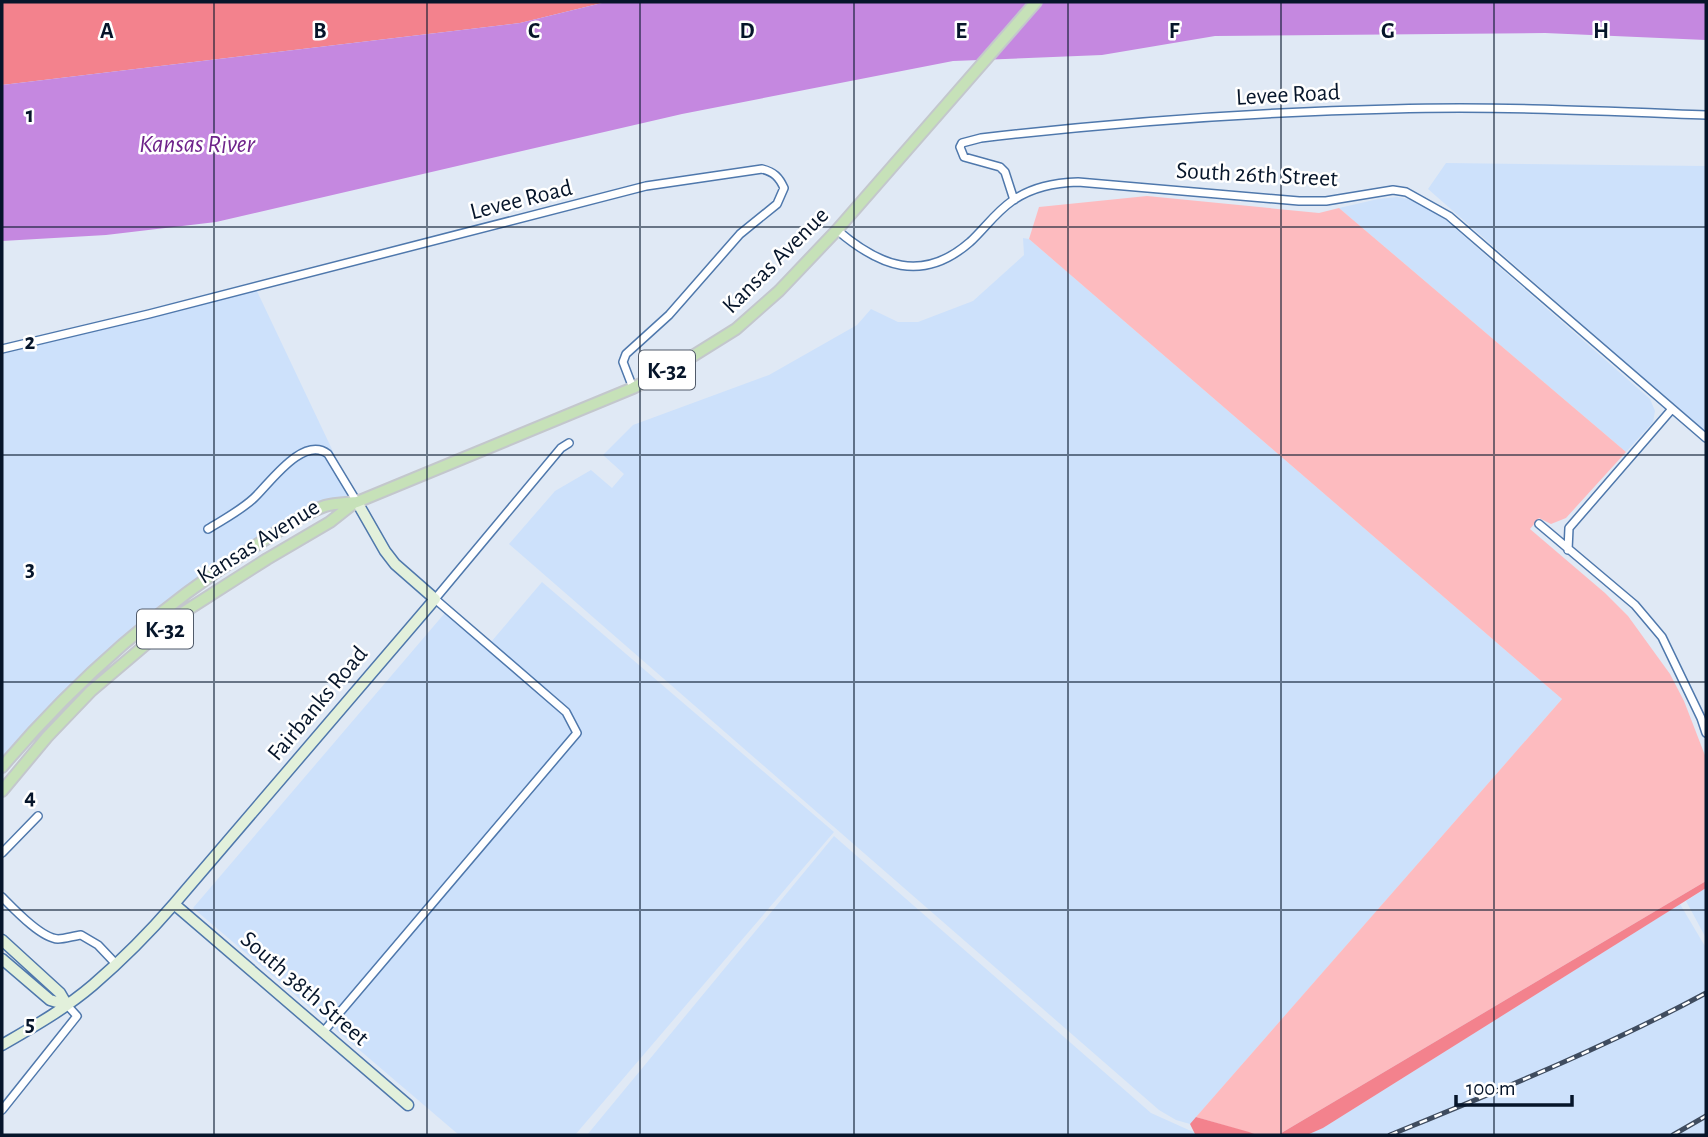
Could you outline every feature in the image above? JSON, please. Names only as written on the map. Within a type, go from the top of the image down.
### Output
[{"type":"main road","name":"Kansas Avenue","points":[[2,792],[47,737],[91,691],[184,611],[330,522],[357,502],[633,388],[688,359],[736,329],[779,291],[837,230],[1036,2]]},
{"type":"main road","name":"Kansas Avenue","points":[[2,767],[65,697],[99,665],[155,617],[212,574],[277,532],[325,506],[357,502]]},
{"type":"street","name":"Levee Road","points":[[1014,200],[1005,172],[1000,167],[964,157],[960,153],[962,143],[981,138],[1102,124],[1306,111],[1483,108],[1706,115]]},
{"type":"street","name":"Levee Road","points":[[2,349],[149,314],[646,186],[762,169],[770,171],[784,188],[777,204],[740,234],[668,314],[626,354],[624,362],[633,388]]},
{"type":"street","name":"South 26th Street","points":[[837,230],[867,254],[884,262],[920,265],[949,257],[1014,200],[1044,186],[1078,182],[1299,201],[1341,199],[1383,190],[1406,192],[1449,216],[1706,438]]},
{"type":"street","points":[[1568,550],[1569,528],[1672,409]]},
{"type":"street","name":"Fairbanks Road","points":[[2,1045],[91,987],[117,964],[174,904],[561,448],[569,443]]},
{"type":"street","points":[[208,529],[238,511],[300,454],[312,449],[322,450],[357,502],[384,551],[395,564],[566,712],[577,733],[324,1031]]},
{"type":"street","points":[[1539,524],[1635,605],[1662,637],[1706,733]]},
{"type":"street","points":[[2,853],[38,816]]},
{"type":"street","points":[[2,897],[39,931],[51,938],[81,935],[98,945],[117,964]]},
{"type":"street","name":"South 38th Street","points":[[174,904],[408,1105]]},
{"type":"street","points":[[2,940],[61,993],[77,1016],[2,1111]]},
{"type":"street","points":[[2,959],[50,1000],[67,1005]]},
{"type":"shaded area","points":[[2,2],[606,2],[520,23],[2,85]]},
{"type":"shaded area","points":[[1446,163],[1706,166],[1706,433],[1428,189]]},
{"type":"shaded area","points":[[1147,196],[1319,213],[1339,208],[1626,452],[1566,518],[1551,524],[1539,518],[1530,529],[1628,616],[1670,674],[1684,701],[1706,758],[1706,881],[1278,1135],[1257,1135],[1196,1117],[1562,699],[1029,239],[1039,207]]},
{"type":"shaded area","points":[[1397,197],[1417,201],[1434,210],[1650,399],[1655,411],[1653,422],[1626,452],[1339,208]]},
{"type":"shaded area","points":[[1023,238],[1029,239],[1562,699],[1190,1124],[1176,1120],[1159,1110],[509,544],[555,491],[591,470],[612,488],[624,474],[603,455],[633,425],[769,375],[857,325],[871,309],[898,322],[918,322],[973,301],[1024,255]]},
{"type":"shaded area","points":[[255,287],[357,502],[325,506],[155,617],[2,767],[2,350]]},
{"type":"shaded area","points":[[542,582],[834,832],[575,1135],[459,1135],[193,908],[450,607],[491,642]]},
{"type":"shaded area","points":[[834,836],[1151,1113],[1200,1135],[587,1135]]},
{"type":"shaded area","points":[[1706,881],[1706,888],[1323,1128],[1307,1135],[1278,1135]]},
{"type":"shaded area","points":[[1706,888],[1706,938],[1686,901]]},
{"type":"shaded area","points":[[1680,904],[1706,948],[1706,1135],[1307,1135],[1323,1128]]},
{"type":"shaded area","points":[[1196,1117],[1257,1135],[1195,1134],[1190,1124]]},
{"type":"water","name":"Kansas River","points":[[606,2],[1706,2],[1706,40],[1545,33],[1215,36],[1102,55],[953,61],[682,114],[216,222],[106,235],[2,241],[2,85],[520,23]]},
{"type":"railway","points":[[1390,1135],[1589,1050],[1706,993]]},
{"type":"railway","points":[[1673,1135],[1706,1116]]}]
